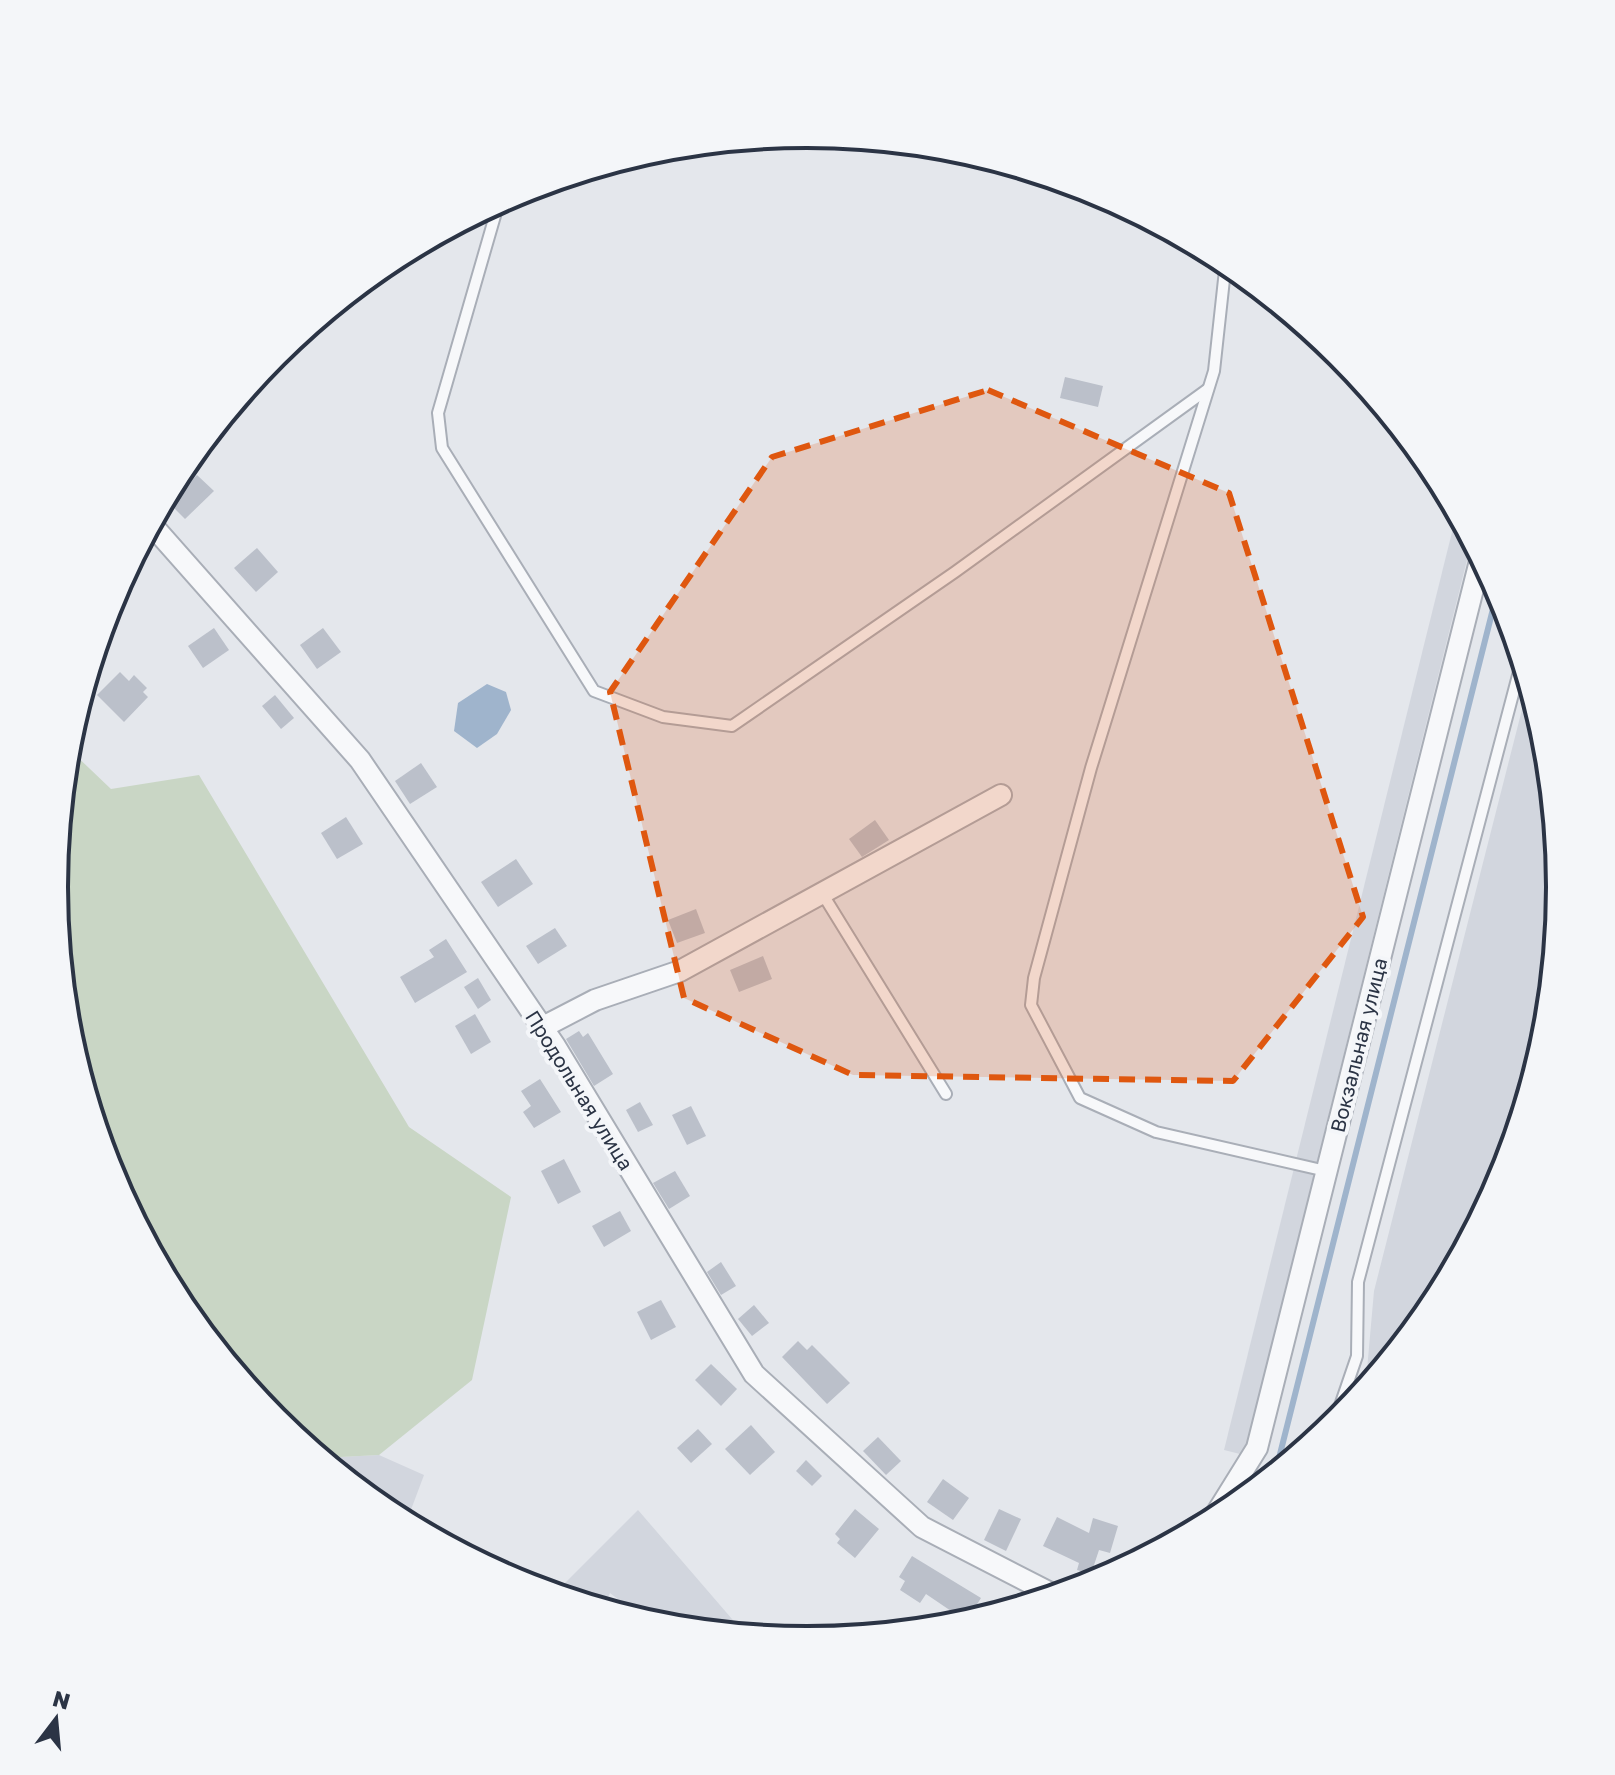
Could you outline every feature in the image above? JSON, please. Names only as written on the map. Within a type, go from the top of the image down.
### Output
[{"type":"street","name":"Продольная улица","points":[[159,533],[360,760],[543,1027],[754,1374],[922,1527],[1042,1589]]},
{"type":"street","name":"Вокзальная улица","points":[[1228,1495],[1257,1448],[1477,573]]},
{"type":"street","points":[[543,1027],[595,1000],[680,971],[1001,795]]},
{"type":"lane","points":[[495,218],[438,413],[442,448],[594,691],[663,717],[732,726],[968,563],[1208,389]]},
{"type":"lane","points":[[1224,277],[1216,356],[1208,389],[1091,768],[1034,978],[1031,1005],[1080,1098],[1156,1132],[1326,1171]]},
{"type":"lane","points":[[1343,1396],[1357,1356],[1358,1282],[1517,679]]},
{"type":"lane","points":[[822,893],[946,1094]]},
{"type":"highlighted area","points":[[988,390],[1229,493],[1363,917],[1233,1081],[853,1075],[684,998],[610,692],[772,457]]},
{"type":"shaded area","points":[[1453,527],[1468,555],[1244,1455],[1224,1450]]},
{"type":"shaded area","points":[[1524,703],[1541,791],[1547,888],[1541,984],[1522,1079],[1508,1125],[1471,1215],[1422,1298],[1367,1370],[1374,1291]]},
{"type":"shaded area","points":[[379,1455],[424,1475],[411,1511],[357,1474],[337,1457]]},
{"type":"shaded area","points":[[638,1510],[735,1623],[663,1613],[624,1604],[610,1593],[607,1599],[563,1585]]},
{"type":"green space","points":[[79,759],[111,789],[199,775],[409,1127],[511,1197],[472,1380],[379,1455],[337,1457],[252,1375],[221,1338],[167,1257],[124,1170],[93,1079],[74,984],[68,888],[74,791]]},
{"type":"water","points":[[487,684],[506,692],[511,710],[497,734],[477,748],[454,731],[458,703]]},
{"type":"building","points":[[1065,377],[1103,386],[1098,407],[1060,398]]},
{"type":"building","points":[[197,475],[214,491],[185,519],[174,508]]},
{"type":"building","points":[[257,548],[278,572],[256,592],[234,568]]},
{"type":"building","points":[[214,628],[229,650],[203,668],[188,646]]},
{"type":"building","points":[[323,628],[341,652],[317,669],[300,645]]},
{"type":"building","points":[[120,672],[129,681],[134,675],[147,688],[143,692],[148,697],[124,722],[97,695]]},
{"type":"building","points":[[275,695],[294,718],[281,729],[262,706]]},
{"type":"building","points":[[421,763],[437,787],[410,804],[395,781]]},
{"type":"building","points":[[346,817],[363,844],[337,859],[321,833]]},
{"type":"building","points":[[875,820],[889,840],[862,857],[849,839]]},
{"type":"building","points":[[516,859],[533,884],[498,907],[481,882]]},
{"type":"building","points":[[696,909],[705,933],[677,943],[668,920]]},
{"type":"building","points":[[555,928],[567,946],[538,964],[526,946]]},
{"type":"building","points":[[446,939],[467,972],[415,1003],[400,977],[434,957],[429,950]]},
{"type":"building","points":[[763,956],[772,979],[739,992],[730,970]]},
{"type":"building","points":[[478,978],[491,1000],[478,1009],[464,987]]},
{"type":"building","points":[[475,1014],[491,1042],[471,1054],[455,1026]]},
{"type":"building","points":[[579,1031],[583,1037],[588,1033],[613,1074],[594,1086],[566,1039]]},
{"type":"building","points":[[540,1079],[561,1112],[534,1128],[523,1112],[531,1106],[521,1091]]},
{"type":"building","points":[[640,1102],[653,1125],[638,1132],[626,1110]]},
{"type":"building","points":[[691,1106],[706,1136],[687,1145],[672,1115]]},
{"type":"building","points":[[564,1159],[581,1192],[558,1204],[541,1171]]},
{"type":"building","points":[[675,1171],[690,1196],[669,1209],[653,1183]]},
{"type":"building","points":[[620,1211],[631,1231],[604,1247],[592,1226]]},
{"type":"building","points":[[721,1262],[736,1286],[721,1295],[707,1272]]},
{"type":"building","points":[[661,1300],[676,1327],[651,1340],[637,1312]]},
{"type":"building","points":[[754,1305],[769,1323],[752,1336],[738,1319]]},
{"type":"building","points":[[798,1341],[807,1350],[812,1345],[850,1383],[827,1404],[782,1357]]},
{"type":"building","points":[[711,1364],[737,1389],[721,1406],[695,1380]]},
{"type":"building","points":[[751,1425],[775,1452],[750,1475],[725,1449]]},
{"type":"building","points":[[698,1429],[712,1444],[691,1463],[677,1448]]},
{"type":"building","points":[[878,1437],[901,1461],[886,1475],[863,1451]]},
{"type":"building","points":[[806,1460],[822,1476],[812,1486],[796,1471]]},
{"type":"building","points":[[943,1479],[969,1498],[953,1520],[927,1502]]},
{"type":"building","points":[[855,1509],[879,1529],[855,1558],[837,1543],[840,1539],[835,1534]]},
{"type":"building","points":[[999,1509],[1021,1519],[1006,1551],[984,1540]]},
{"type":"building","points":[[1057,1517],[1089,1533],[1093,1518],[1118,1526],[1110,1553],[1099,1550],[1092,1570],[1086,1573],[1077,1570],[1079,1563],[1043,1546]]},
{"type":"building","points":[[912,1556],[981,1598],[975,1608],[960,1611],[956,1609],[953,1613],[926,1594],[920,1603],[900,1590],[905,1581],[899,1577]]},
{"type":"waterway","points":[[1280,1456],[1493,610]]}]
